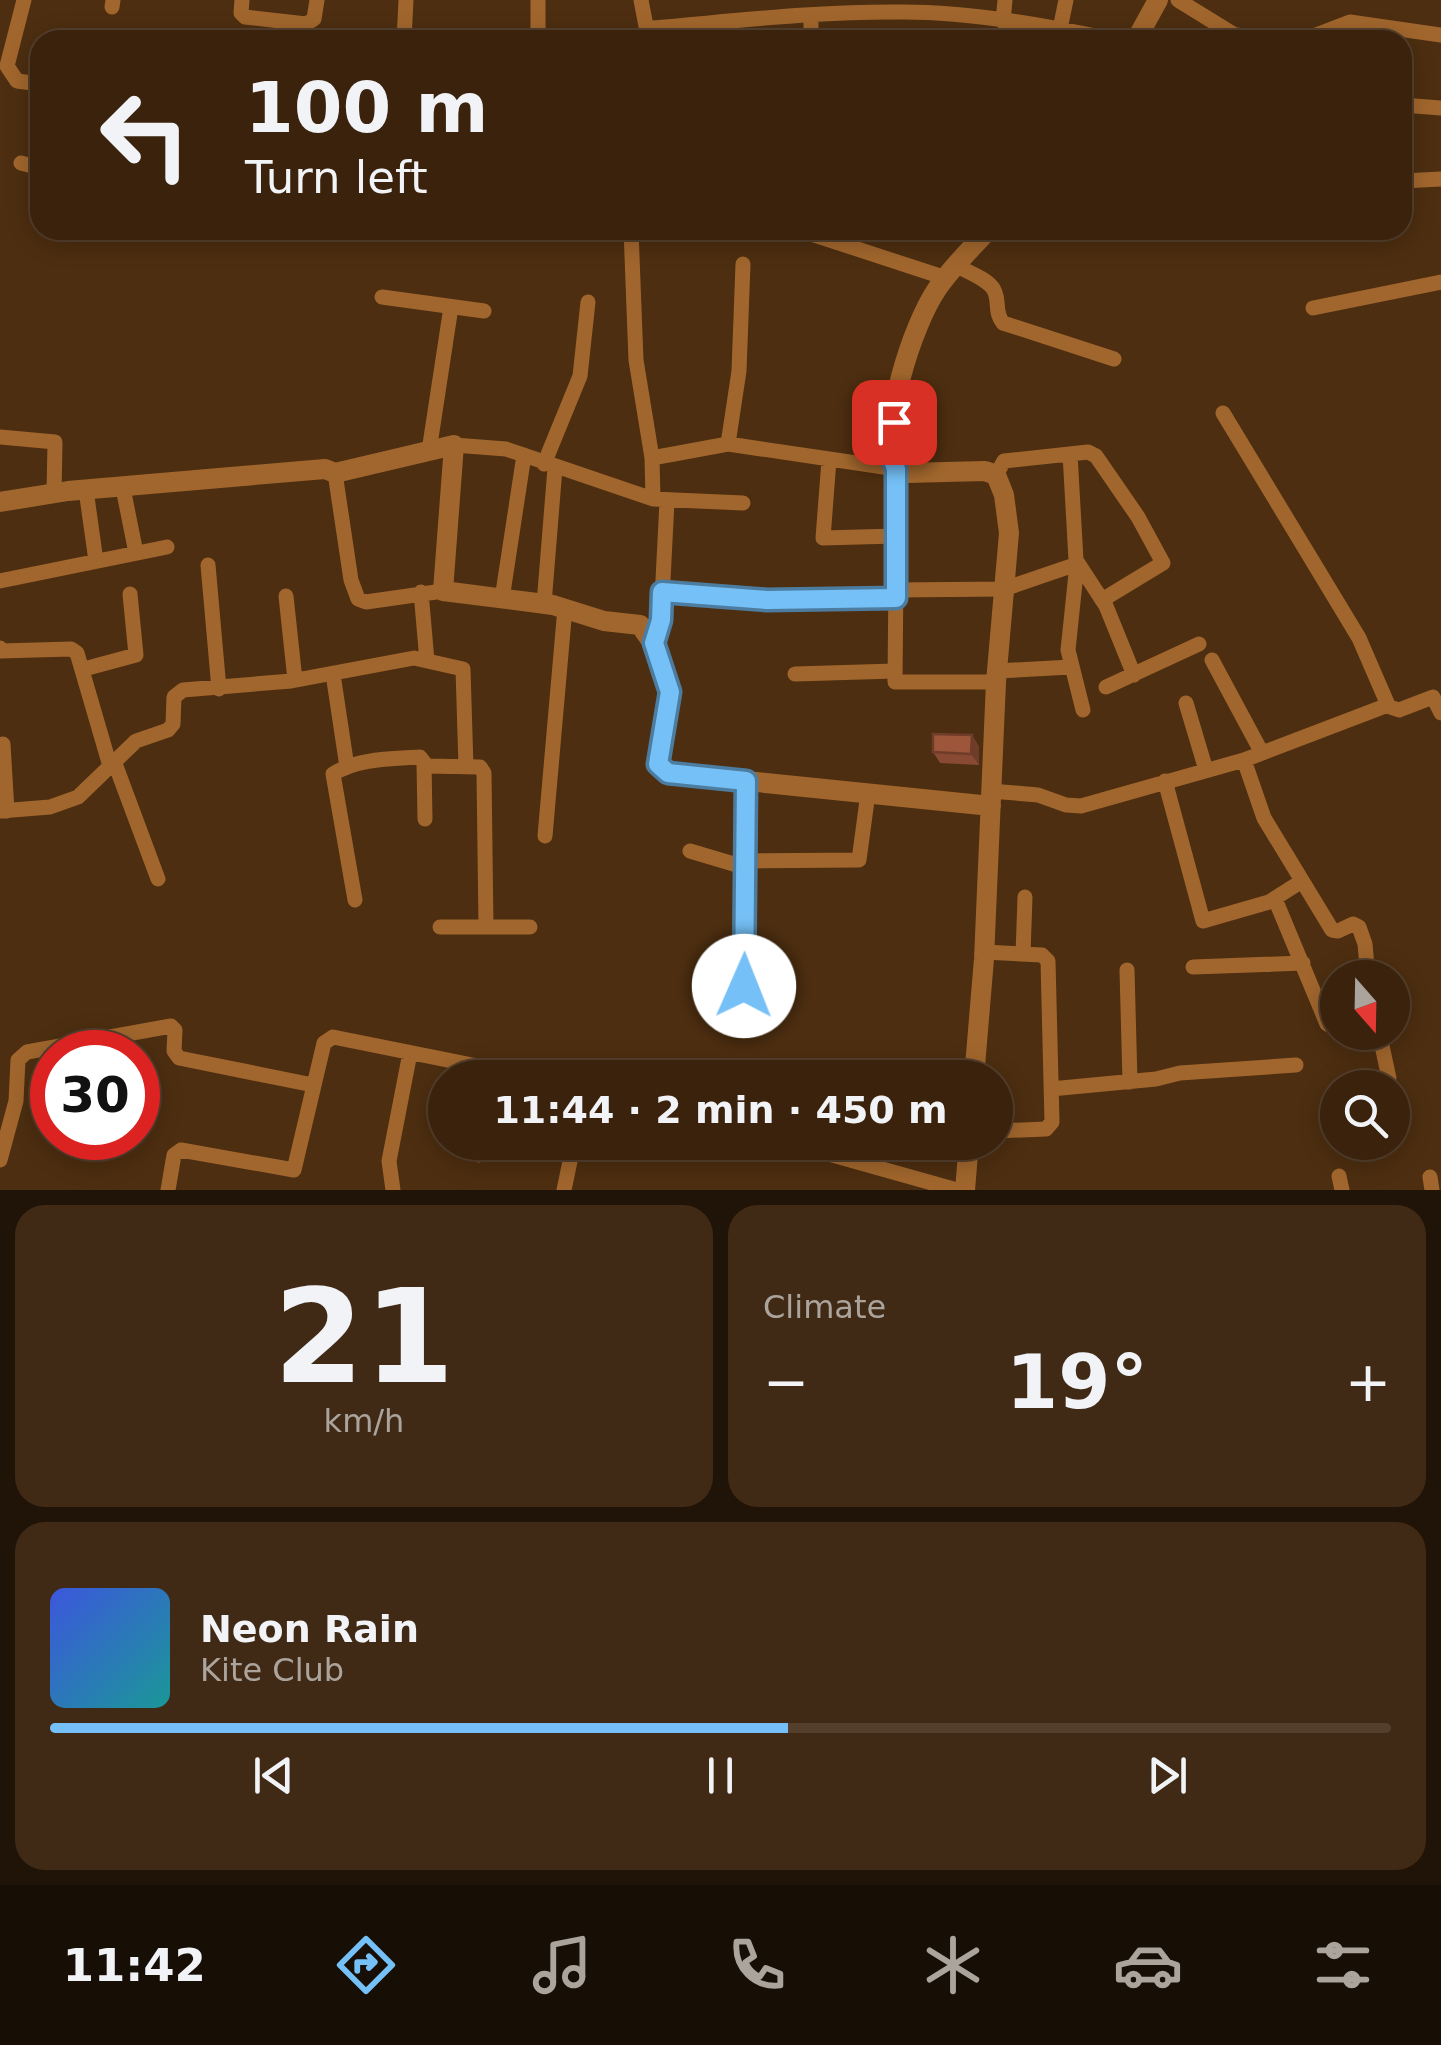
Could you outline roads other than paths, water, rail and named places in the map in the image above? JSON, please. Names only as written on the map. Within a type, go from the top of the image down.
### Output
[{"type":"street","points":[[24,0],[7,66],[17,81],[30,83]]},
{"type":"street","points":[[242,0],[241,13],[245,17],[306,24],[314,20],[317,0]]},
{"type":"street","points":[[404,30],[406,0]]},
{"type":"street","points":[[538,0],[538,30]]},
{"type":"street","points":[[640,0],[646,26],[652,28],[811,15],[849,7],[932,7],[1065,30]]},
{"type":"street","points":[[996,30],[1006,0]]},
{"type":"street","points":[[1060,29],[1066,0]]},
{"type":"street","points":[[1142,30],[1158,0]]},
{"type":"street","points":[[1178,0],[1227,30]]},
{"type":"street","points":[[811,15],[811,30]]},
{"type":"street","points":[[1329,30],[1350,22],[1411,30]]},
{"type":"street","points":[[1412,30],[1441,34]]},
{"type":"street","points":[[1412,105],[1441,108]]},
{"type":"street","points":[[20,163],[30,166]]},
{"type":"street","points":[[1412,180],[1441,179]]},
{"type":"street","points":[[630,240],[636,360],[660,500],[661,620],[654,643]]},
{"type":"street","points":[[835,240],[990,284],[996,295],[996,314],[1003,323],[1114,359]]},
{"type":"street","points":[[979,240],[922,314],[898,388],[891,455],[896,469],[895,682],[1071,667]]},
{"type":"street","points":[[728,444],[739,371],[743,264]]},
{"type":"street","points":[[1313,308],[1441,282]]},
{"type":"street","points":[[382,297],[484,311]]},
{"type":"street","points":[[545,836],[554,606],[550,466],[580,376],[588,302]]},
{"type":"street","points":[[430,451],[451,306]]},
{"type":"street","points":[[1224,414],[1360,638],[1387,706]]},
{"type":"street","points":[[0,437],[55,442],[54,493]]},
{"type":"street","points":[[652,458],[728,444],[906,473],[985,471],[996,475],[1004,494],[1009,533],[975,1060]]},
{"type":"street","points":[[443,591],[454,446]]},
{"type":"street","points":[[0,502],[86,490],[325,470],[336,473],[454,446],[492,447],[660,500],[744,503]]},
{"type":"street","points":[[996,475],[1004,461],[1088,452],[1096,456],[1162,558],[1160,567],[1102,600]]},
{"type":"street","points":[[1070,454],[1078,564],[1068,639],[1082,710]]},
{"type":"street","points":[[502,599],[524,456]]},
{"type":"street","points":[[829,460],[823,538],[896,536]]},
{"type":"street","points":[[336,473],[351,580],[358,598],[366,602],[443,591],[554,606],[604,621],[640,624],[654,643],[670,692],[658,764],[668,773],[868,794],[991,798],[1038,795],[1081,806],[1244,760],[1387,706],[1399,710],[1433,697],[1441,713]]},
{"type":"street","points":[[123,488],[136,553]]},
{"type":"street","points":[[86,490],[96,561]]},
{"type":"street","points":[[0,581],[167,546]]},
{"type":"street","points":[[662,592],[767,600],[1004,589],[1078,564]]},
{"type":"street","points":[[1078,564],[1102,600],[1134,675]]},
{"type":"street","points":[[208,565],[219,689]]},
{"type":"street","points":[[421,592],[427,660]]},
{"type":"street","points":[[84,670],[136,655],[130,594]]},
{"type":"street","points":[[286,596],[295,680]]},
{"type":"street","points":[[1106,687],[1199,644]]},
{"type":"street","points":[[0,650],[71,649],[81,658],[112,764],[158,879]]},
{"type":"street","points":[[3,744],[4,811],[62,804],[78,797],[136,742],[168,730],[172,724],[172,702],[178,692],[295,680],[414,658],[463,668],[466,767]]},
{"type":"street","points":[[1212,660],[1262,753]]},
{"type":"street","points":[[795,674],[895,670]]},
{"type":"street","points":[[332,674],[347,766]]},
{"type":"street","points":[[1186,703],[1206,770]]},
{"type":"street","points":[[354,900],[333,774],[347,766],[420,758],[427,766],[480,767],[484,773],[486,927]]},
{"type":"street","points":[[1244,760],[1264,818],[1302,881],[1332,930],[1350,924],[1359,927],[1366,960]]},
{"type":"street","points":[[424,763],[425,819]]},
{"type":"street","points":[[746,781],[744,986],[781,994]]},
{"type":"street","points":[[1166,781],[1200,919],[1206,922],[1275,899],[1302,881]]},
{"type":"street","points":[[690,851],[746,865],[858,860],[868,794]]},
{"type":"street","points":[[1023,954],[1025,897]]},
{"type":"street","points":[[1275,899],[1320,1006]]},
{"type":"street","points":[[440,928],[530,927]]},
{"type":"street","points":[[984,952],[1042,954],[1048,961],[1051,1126],[1013,1129]]},
{"type":"street","points":[[1193,967],[1303,963]]},
{"type":"street","points":[[1128,970],[1130,1082]]},
{"type":"street","points":[[2,1150],[16,1102],[18,1060],[28,1052],[170,1026],[175,1030],[174,1051],[179,1058],[313,1085]]},
{"type":"street","points":[[168,1190],[174,1156],[181,1150],[294,1170],[324,1043],[333,1038],[439,1060]]},
{"type":"street","points":[[393,1190],[390,1153],[410,1053]]},
{"type":"street","points":[[1051,1090],[1156,1080],[1180,1072],[1296,1064]]},
{"type":"street","points":[[564,1190],[570,1160]]},
{"type":"street","points":[[850,1160],[956,1190]]},
{"type":"street","points":[[965,1190],[968,1160]]}]
